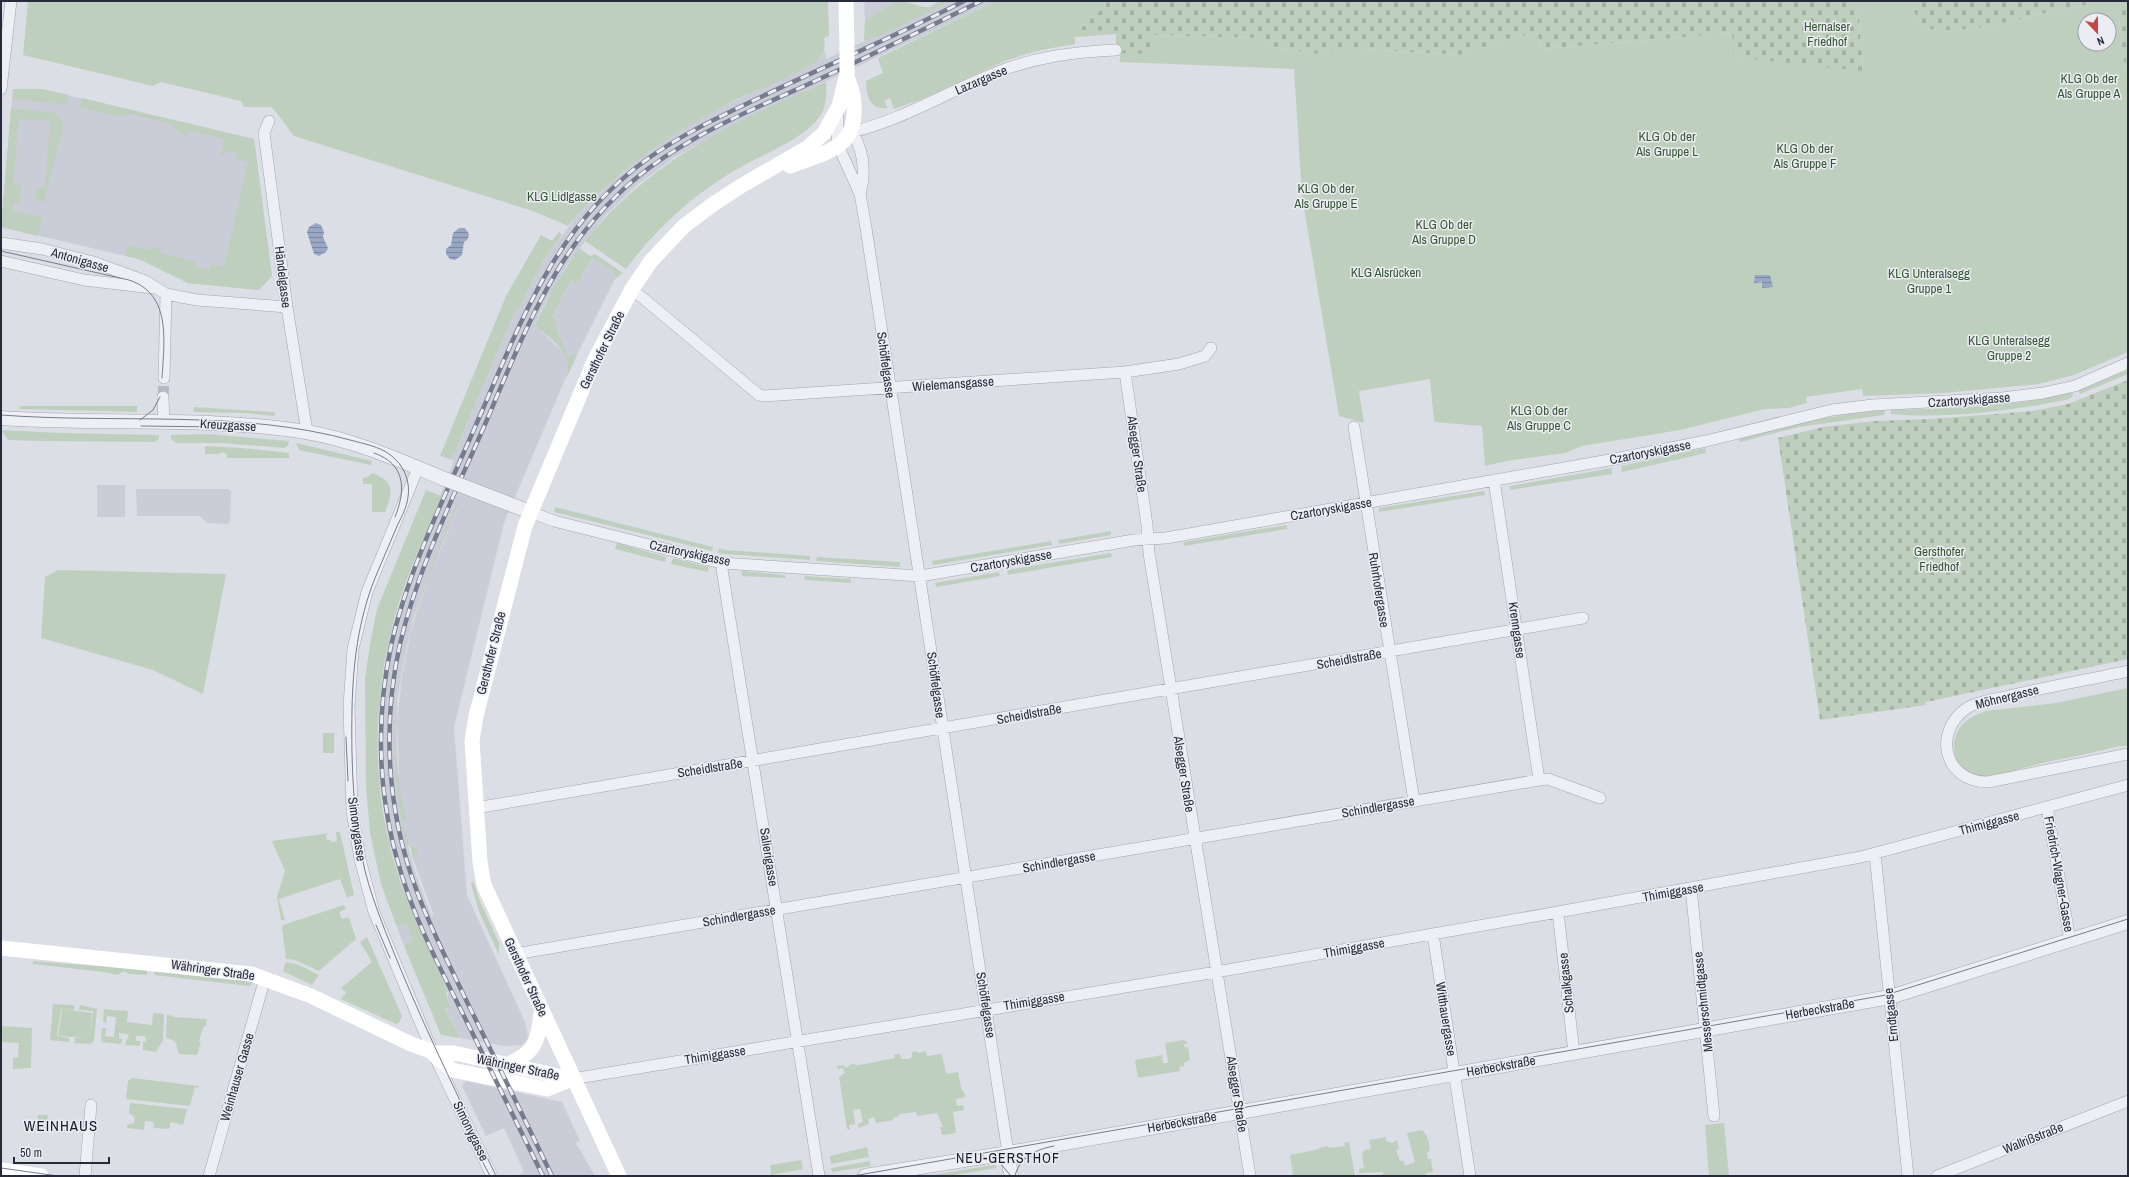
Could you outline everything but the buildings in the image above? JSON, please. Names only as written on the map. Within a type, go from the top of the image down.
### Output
[{"type":"main road","points":[[846,1],[847,74],[854,97],[852,132]]},
{"type":"main road","name":"Gersthofer Straße","points":[[618,1176],[572,1079],[484,885],[476,808],[472,741],[476,716],[517,553],[530,512],[595,359],[632,289],[651,261],[684,226],[712,205],[751,180],[807,148],[828,127],[839,106],[847,74]]},
{"type":"main road","name":"Gersthofer Straße","points":[[751,180],[838,146],[848,138],[852,132]]},
{"type":"main road","name":"Währinger Straße","points":[[1,948],[231,970],[265,978],[310,996],[433,1053],[452,1070],[547,1089],[572,1079]]},
{"type":"main road","points":[[506,1065],[521,1059],[535,1047],[539,1035],[542,1012]]},
{"type":"main road","name":"Währinger Straße","points":[[433,1053],[453,1053],[572,1079]]},
{"type":"main road","points":[[1,1170],[41,1176]]},
{"type":"street","points":[[1,89],[10,1]]},
{"type":"street","name":"Lazargasse","points":[[852,132],[890,119],[994,73],[1024,62],[1063,53],[1116,50]]},
{"type":"street","name":"Schöffelgasse","points":[[839,106],[836,133],[838,146],[860,194],[1012,1176]]},
{"type":"street","name":"Händelgasse","points":[[269,121],[264,133],[287,307],[307,432]]},
{"type":"street","name":"Schöffelgasse","points":[[852,132],[861,147],[863,161],[864,179],[860,194]]},
{"type":"street","name":"Antonigasse","points":[[1,243],[42,249],[93,262],[127,274],[166,294],[197,300],[287,307]]},
{"type":"street","name":"Antonigasse","points":[[1,261],[84,280],[155,288]]},
{"type":"street","name":"Wielemansgasse","points":[[632,289],[759,395],[764,396],[890,389],[1126,372],[1179,364],[1205,356],[1211,348]]},
{"type":"street","points":[[164,378],[166,294]]},
{"type":"street","name":"Czartoryskigasse","points":[[530,512],[554,521],[721,563],[920,576],[1365,503],[1687,445],[1832,410],[1873,405],[2002,398],[2043,393],[2075,386],[2128,363]]},
{"type":"street","name":"Alsegger Straße","points":[[1126,372],[1149,553],[1194,839],[1250,1176]]},
{"type":"street","points":[[163,397],[164,423]]},
{"type":"street","name":"Kreuzgasse","points":[[1,418],[61,422],[250,426],[307,432],[350,442],[530,512]]},
{"type":"street","name":"Ruhrhofergasse","points":[[1354,427],[1414,801]]},
{"type":"street","name":"Simonygasse","points":[[418,468],[373,575],[359,620],[353,649],[350,676],[350,763],[354,828],[367,887],[381,929],[433,1053],[492,1176]]},
{"type":"street","name":"Krenngasse","points":[[1494,480],[1539,780]]},
{"type":"street","name":"Salierigasse","points":[[721,563],[819,1176]]},
{"type":"street","name":"Scheidlstraße","points":[[476,808],[1171,690],[1582,618]]},
{"type":"street","name":"Möhnergasse","points":[[2128,671],[2027,692],[1968,708],[1950,726],[1946,750],[1957,771],[1963,776],[1979,782],[1988,782],[2128,754]]},
{"type":"street","name":"Schindlergasse","points":[[515,954],[1539,780],[1548,779],[1600,798]]},
{"type":"street","name":"Thimiggasse","points":[[572,1079],[1216,972],[1558,912],[1874,854],[2128,785]]},
{"type":"street","name":"Friedrich-Wagner-Gasse","points":[[2047,807],[2070,940]]},
{"type":"street","name":"Erndtgasse","points":[[1874,854],[1908,1176]]},
{"type":"street","name":"Messerschmidtgasse","points":[[1691,888],[1714,1116]]},
{"type":"street","name":"Schalkgasse","points":[[1558,912],[1574,1053]]},
{"type":"street","name":"Herbeckstraße","points":[[865,1176],[1008,1153],[1890,997],[2128,922]]},
{"type":"street","name":"Witthauergasse","points":[[1433,934],[1470,1176]]},
{"type":"street","name":"Weinhauser Gasse","points":[[209,1176],[265,978]]},
{"type":"street","name":"Wallrißstraße","points":[[1938,1176],[2128,1100]]},
{"type":"street","points":[[85,1176],[91,1105]]},
{"type":"shaded area","points":[[868,1],[895,1],[865,20],[864,3]]},
{"type":"shaded area","points":[[952,1],[996,1],[727,128],[675,157],[638,184],[605,216],[569,262],[542,308],[535,325],[563,352],[568,362],[569,370],[504,523],[454,727],[467,895],[525,1022],[528,1038],[522,1045],[504,1046],[460,1038],[445,1008],[453,1004],[449,1005],[447,1002],[448,994],[445,985],[409,907],[389,841],[379,776],[379,702],[390,634],[411,571],[454,461],[450,459],[458,446],[516,307],[520,306],[544,260],[576,217],[611,182],[656,145],[699,119],[821,58],[825,51],[826,59]],"holes":[[[457,504],[459,504],[430,575],[411,633],[402,678],[397,721],[399,785],[406,820],[403,821],[409,843],[419,850],[413,859],[433,913],[432,917],[415,872],[401,819],[396,748],[397,700],[405,654],[414,617],[429,574]]]},
{"type":"shaded area","points":[[13,89],[41,89],[254,139],[272,276],[259,290],[188,283],[139,259],[1,227]]},
{"type":"shaded area","points":[[592,258],[614,271],[615,279],[578,353],[568,358],[558,338],[560,337],[552,317],[571,280],[578,283]]},
{"type":"shaded area","points":[[97,485],[125,485],[125,517],[97,517]]},
{"type":"shaded area","points":[[136,489],[228,489],[231,491],[230,522],[227,524],[207,523],[200,516],[137,516]]},
{"type":"shaded area","points":[[407,923],[413,940],[404,946],[396,925],[399,926]]},
{"type":"shaded area","points":[[466,1081],[562,1102],[580,1141],[576,1143],[577,1146],[595,1176],[517,1176],[524,1172],[504,1128],[486,1136],[462,1086]]},
{"type":"green space","name":"KLG Lidlgasse","points":[[28,1],[828,1],[829,36],[824,38],[825,48],[822,56],[813,64],[736,100],[667,140],[625,170],[568,226],[533,211],[294,136],[272,107],[244,107],[241,101],[161,82],[153,86],[23,55]]},
{"type":"green space","points":[[895,1],[903,1],[923,7],[929,7],[940,1],[952,1],[879,36],[864,41],[865,20]]},
{"type":"green space","points":[[996,1],[1108,1],[1097,14],[1079,28],[1121,31],[1120,48],[1116,48],[1116,34],[1075,37],[1075,44],[1041,50],[1007,60],[922,99],[894,109],[890,98],[884,101],[888,108],[877,107],[870,101],[866,81],[883,73],[878,58]]},
{"type":"green space","name":"Hernalser Friedhof","points":[[1108,1],[1858,1],[1863,71],[1734,57],[1732,33],[1540,49],[1538,33],[1513,37],[1463,55],[1361,49],[1339,49],[1319,54],[1273,47],[1260,38],[1154,35],[1152,54],[1120,53],[1120,31],[1080,30],[1079,28],[1097,14]]},
{"type":"green space","points":[[1858,1],[1911,1],[1912,7],[1922,28],[1950,30],[1982,27],[2102,1],[2117,1],[2128,93],[2128,352],[2074,375],[2038,384],[1944,393],[1863,396],[1862,389],[1806,397],[1807,403],[1789,408],[1765,409],[1680,430],[1582,446],[1565,453],[1506,461],[1485,466],[1482,426],[1434,422],[1430,379],[1359,391],[1364,423],[1339,416],[1302,196],[1294,69],[1120,62],[1120,53],[1153,35],[1260,38],[1273,47],[1319,54],[1339,49],[1361,49],[1463,55],[1513,37],[1538,33],[1540,49],[1732,33],[1735,57],[1863,70]]},
{"type":"green space","points":[[1911,1],[2102,1],[1982,27],[1937,30],[1922,28],[1912,7]]},
{"type":"green space","points":[[2117,1],[2128,1],[2128,93]]},
{"type":"green space","points":[[826,82],[824,108],[821,115],[813,124],[794,139],[739,168],[692,200],[677,212],[650,239],[626,269],[585,241],[610,213],[637,188],[665,166],[695,146],[726,128]]},
{"type":"green space","points":[[13,89],[41,89],[69,95],[66,105],[12,98]]},
{"type":"green space","points":[[82,98],[254,139],[272,276],[259,290],[188,283],[139,259],[125,256],[128,245],[149,250],[152,247],[161,249],[160,253],[198,262],[197,267],[209,270],[210,264],[224,267],[248,162],[235,159],[236,153],[224,151],[223,156],[220,156],[224,139],[188,131],[186,136],[181,134],[171,124],[131,114],[120,117],[80,108]]},
{"type":"green space","points":[[11,108],[56,113],[63,123],[62,133],[44,202],[36,200],[37,187],[45,187],[50,121],[19,119],[13,184],[21,185],[20,203],[14,203],[13,211],[42,217],[38,236],[1,227]]},
{"type":"green space","points":[[559,232],[562,235],[544,260],[520,306],[516,308],[456,450],[450,459],[440,456],[506,296],[541,235],[552,241]]},
{"type":"green space","points":[[579,248],[590,256],[595,254],[623,273],[615,279],[614,271],[592,258],[578,283],[571,280],[552,317],[557,320],[555,325],[568,357],[578,353],[567,377],[568,368],[564,354],[554,342],[535,325],[552,290]]},
{"type":"green space","points":[[2128,370],[2128,374],[2080,394],[2078,390]]},
{"type":"green space","name":"Gersthofer Friedhof","points":[[2128,380],[2128,659],[1926,702],[1926,705],[1820,720],[1778,438],[1823,427],[1874,421],[1931,419],[2033,411],[2068,404]]},
{"type":"green space","points":[[2072,392],[2073,396],[2069,399],[2026,407],[1980,413],[1957,415],[1891,414],[1891,410],[1960,408],[2005,404]]},
{"type":"green space","points":[[20,406],[137,406],[137,412],[19,409]]},
{"type":"green space","points":[[194,407],[274,412],[275,416],[245,413],[193,412]]},
{"type":"green space","points":[[1885,410],[1884,415],[1799,427],[1740,442],[1739,439],[1811,421],[1847,414]]},
{"type":"green space","points":[[1,430],[159,435],[159,439],[154,442],[41,441],[40,439],[39,441],[8,440]]},
{"type":"green space","points":[[207,434],[289,441],[288,446],[284,448],[222,443],[176,443],[171,439],[171,435]]},
{"type":"green space","points":[[296,443],[372,461],[371,465],[299,450]]},
{"type":"green space","points":[[205,446],[289,453],[289,458],[227,458],[227,455],[223,452],[218,454],[205,454]]},
{"type":"green space","points":[[1705,448],[1706,453],[1622,472],[1621,466]]},
{"type":"green space","points":[[1612,468],[1612,474],[1510,490],[1510,486]]},
{"type":"green space","points":[[372,473],[385,480],[390,488],[390,498],[385,512],[372,512],[372,484],[363,484],[363,478],[368,477]]},
{"type":"green space","points":[[426,490],[441,496],[441,500],[405,584],[394,618],[384,666],[380,695],[378,756],[384,816],[398,874],[414,917],[445,985],[449,1005],[453,1005],[445,1009],[460,1038],[441,1035],[404,946],[413,940],[407,924],[399,926],[396,925],[381,884],[370,833],[366,786],[365,679],[377,609]]},
{"type":"green space","points":[[1484,491],[1485,495],[1379,512],[1379,508]]},
{"type":"green space","points":[[457,503],[459,504],[443,541],[416,618],[406,658],[399,696],[403,671],[412,628],[425,586]]},
{"type":"green space","points":[[555,507],[713,547],[712,551],[554,512]]},
{"type":"green space","points":[[1286,525],[1287,529],[1184,546],[1184,542]]},
{"type":"green space","points":[[1111,531],[1111,535],[1059,544],[1058,540]]},
{"type":"green space","points":[[1051,541],[1052,545],[933,565],[932,561]]},
{"type":"green space","points":[[617,543],[666,557],[665,562],[615,549]]},
{"type":"green space","points":[[719,548],[725,550],[810,556],[810,560],[725,554],[718,553]]},
{"type":"green space","points":[[1111,553],[1112,557],[1008,575],[1007,570]]},
{"type":"green space","points":[[817,557],[900,562],[900,567],[816,561]]},
{"type":"green space","points":[[673,558],[709,567],[708,572],[671,564]]},
{"type":"green space","points":[[58,570],[226,574],[203,694],[153,670],[41,638],[45,577]]},
{"type":"green space","points":[[742,571],[785,575],[785,578],[742,576]]},
{"type":"green space","points":[[999,572],[1000,576],[936,587],[935,583]]},
{"type":"green space","points":[[805,576],[851,579],[851,583],[804,580]]},
{"type":"green space","points":[[2128,688],[2128,746],[2116,747],[2052,761],[1990,777],[1975,776],[1968,773],[1962,769],[1955,757],[1954,744],[1958,730],[1967,720],[1985,711],[2056,703]]},
{"type":"green space","points":[[399,700],[396,739],[399,780],[407,820],[403,821],[409,843],[419,850],[413,859],[410,845],[407,846],[399,801],[395,757],[397,714]]},
{"type":"green space","points":[[323,733],[334,733],[334,753],[323,753]]},
{"type":"green space","points":[[336,832],[340,832],[354,895],[347,898],[340,879],[279,899],[285,920],[281,920],[277,897],[285,871],[272,841],[330,833],[326,835],[327,840],[331,840],[331,842],[337,841]]},
{"type":"green space","points":[[473,881],[479,899],[499,943],[499,955],[480,914],[471,884]]},
{"type":"green space","points":[[344,905],[346,909],[339,912],[342,919],[349,917],[356,939],[319,971],[295,960],[286,959],[282,928],[283,925]]},
{"type":"green space","points":[[367,937],[402,1016],[399,1023],[396,1024],[341,999],[346,993],[341,988],[372,962],[360,942]]},
{"type":"green space","points":[[33,961],[147,970],[147,975],[129,974],[124,971],[118,975],[33,964]]},
{"type":"green space","points":[[286,962],[299,965],[319,975],[312,985],[283,971]]},
{"type":"green space","points":[[155,971],[240,980],[254,983],[249,986],[154,975]]},
{"type":"green space","points":[[53,1004],[74,1005],[74,1010],[61,1009],[57,1036],[69,1038],[69,1042],[50,1040]]},
{"type":"green space","points":[[80,1005],[97,1009],[94,1041],[90,1044],[74,1043],[75,1038],[86,1038],[58,1036],[62,1009],[92,1013],[89,1039],[93,1011],[79,1010]]},
{"type":"green space","points":[[104,1009],[128,1011],[127,1022],[152,1025],[153,1013],[164,1014],[163,1040],[156,1052],[143,1050],[143,1042],[146,1042],[146,1038],[144,1036],[136,1036],[136,1041],[140,1041],[140,1046],[125,1045],[129,1034],[119,1033],[119,1038],[122,1039],[121,1044],[101,1042],[102,1028],[106,1028],[105,1036],[114,1037],[116,1017],[107,1016],[106,1023],[103,1022]]},
{"type":"green space","points":[[167,1015],[173,1017],[207,1019],[206,1026],[204,1026],[199,1041],[201,1042],[197,1055],[179,1054],[175,1041],[166,1038]]},
{"type":"green space","points":[[1,1026],[32,1028],[31,1068],[13,1069],[13,1058],[18,1057],[19,1043],[1,1042]]},
{"type":"green space","points":[[1184,1040],[1188,1044],[1184,1044],[1185,1048],[1188,1047],[1190,1060],[1184,1063],[1184,1066],[1179,1067],[1180,1071],[1138,1078],[1135,1060],[1162,1055],[1163,1063],[1168,1063],[1165,1043]]},
{"type":"green space","points":[[917,1051],[918,1053],[926,1051],[927,1056],[942,1054],[946,1074],[958,1072],[961,1087],[966,1097],[956,1099],[957,1106],[963,1105],[964,1110],[953,1112],[956,1133],[942,1135],[940,1127],[943,1127],[937,1113],[917,1116],[916,1112],[900,1114],[898,1117],[893,1118],[893,1120],[876,1123],[874,1117],[868,1119],[869,1124],[859,1128],[858,1124],[863,1122],[860,1109],[853,1110],[855,1124],[849,1125],[850,1129],[847,1129],[839,1077],[845,1073],[842,1068],[838,1069],[837,1066],[844,1065],[845,1068],[852,1064],[859,1065],[895,1058],[894,1055],[900,1054],[901,1059],[909,1059],[912,1057],[912,1052]]},
{"type":"green space","points":[[132,1078],[199,1086],[198,1088],[195,1087],[190,1106],[126,1099],[128,1081]]},
{"type":"green space","points":[[130,1103],[187,1109],[183,1125],[171,1122],[169,1129],[153,1128],[154,1122],[145,1121],[144,1130],[127,1128],[127,1125],[134,1123],[135,1118],[129,1113]]},
{"type":"green space","points":[[38,1115],[48,1115],[46,1128],[33,1130],[33,1120],[38,1120]]},
{"type":"green space","points":[[1724,1123],[1729,1176],[1709,1176],[1705,1125]]},
{"type":"green space","points":[[1422,1130],[1428,1139],[1430,1151],[1427,1152],[1428,1159],[1431,1159],[1433,1172],[1426,1173],[1426,1176],[1383,1176],[1383,1172],[1359,1173],[1359,1169],[1364,1168],[1362,1155],[1364,1150],[1371,1149],[1369,1140],[1386,1137],[1386,1141],[1392,1143],[1397,1140],[1399,1149],[1396,1150],[1400,1161],[1403,1160],[1405,1166],[1415,1162],[1407,1133]]},
{"type":"green space","points":[[1349,1142],[1355,1176],[1293,1176],[1290,1155],[1328,1146],[1329,1148],[1345,1146],[1344,1143]]},
{"type":"green space","points":[[867,1147],[869,1157],[831,1164],[830,1156]]},
{"type":"green space","points":[[801,1160],[803,1169],[771,1175],[770,1165]]},
{"type":"green space","points":[[870,1161],[871,1166],[832,1172],[831,1168]]},
{"type":"green space","points":[[996,1165],[996,1168],[949,1176],[926,1176]]},
{"type":"water","points":[[316,223],[321,225],[324,232],[323,237],[328,248],[326,252],[319,256],[314,254],[307,232],[309,227]]},
{"type":"water","points":[[459,228],[465,228],[469,234],[468,239],[464,242],[462,255],[455,260],[450,259],[446,254],[446,249],[451,245],[453,233]]},
{"type":"water","points":[[1755,275],[1770,275],[1773,287],[1762,288],[1762,282],[1754,283]]},
{"type":"tunnel","points":[[163,397],[164,378]]},
{"type":"tram line","points":[[1,251],[129,280],[143,287],[153,296],[159,308],[162,321],[164,335],[162,378]]},
{"type":"tram line","points":[[140,420],[153,410],[160,397]]},
{"type":"tram line","points":[[1,415],[179,419],[267,425],[311,431],[371,446],[392,456],[402,468],[408,487],[407,504],[369,594],[364,610],[355,659],[352,709],[352,750],[355,811],[365,871],[391,946],[447,1074],[496,1176]]},
{"type":"tram line","points":[[141,426],[219,427]]},
{"type":"tram line","points":[[374,453],[385,458],[392,464],[398,471],[401,479],[401,497],[395,517]]},
{"type":"tram line","points":[[346,737],[348,781]]},
{"type":"tram line","points":[[853,1176],[1886,995],[2128,919]]},
{"type":"tram line","points":[[376,925],[390,958]]},
{"type":"tram line","points":[[1015,1176],[1020,1164],[1030,1155],[1041,1149],[1054,1146]]},
{"type":"tram line","points":[[981,1155],[1000,1163],[1011,1176]]},
{"type":"tram line","points":[[480,1157],[490,1176]]},
{"type":"tram line","points":[[1,1168],[58,1176]]},
{"type":"railway","points":[[543,1176],[425,937],[406,888],[390,829],[382,768],[382,707],[391,646],[398,617],[408,587],[431,527],[529,306],[546,274],[566,242],[589,213],[615,185],[646,160],[703,125],[964,1]]},
{"type":"railway","points":[[552,1176],[433,930],[415,886],[398,827],[393,797],[389,735],[394,674],[408,615],[427,559],[517,350],[550,283],[569,252],[592,222],[618,194],[649,168],[703,134],[742,114],[868,56],[981,1]]},
{"type":"district","name":"WEINHAUS","points":[[61,1125]]},
{"type":"district","name":"NEU-GERSTHOF","points":[[1008,1158]]},
{"type":"park label","name":"KLG Ob der Als Gruppe A","points":[[2089,86]]},
{"type":"park label","name":"KLG Ob der Als Gruppe L","points":[[1667,144]]},
{"type":"park label","name":"KLG Ob der Als Gruppe F","points":[[1805,156]]},
{"type":"park label","name":"KLG Ob der Als Gruppe E","points":[[1326,196]]},
{"type":"park label","name":"KLG Ob der Als Gruppe D","points":[[1444,232]]},
{"type":"park label","name":"KLG Alsrücken","points":[[1386,272]]},
{"type":"park label","name":"KLG Unteralsegg Gruppe 1","points":[[1929,280]]},
{"type":"park label","name":"KLG Unteralsegg Gruppe 2","points":[[2009,348]]},
{"type":"park label","name":"KLG Ob der Als Gruppe C","points":[[1539,418]]}]
